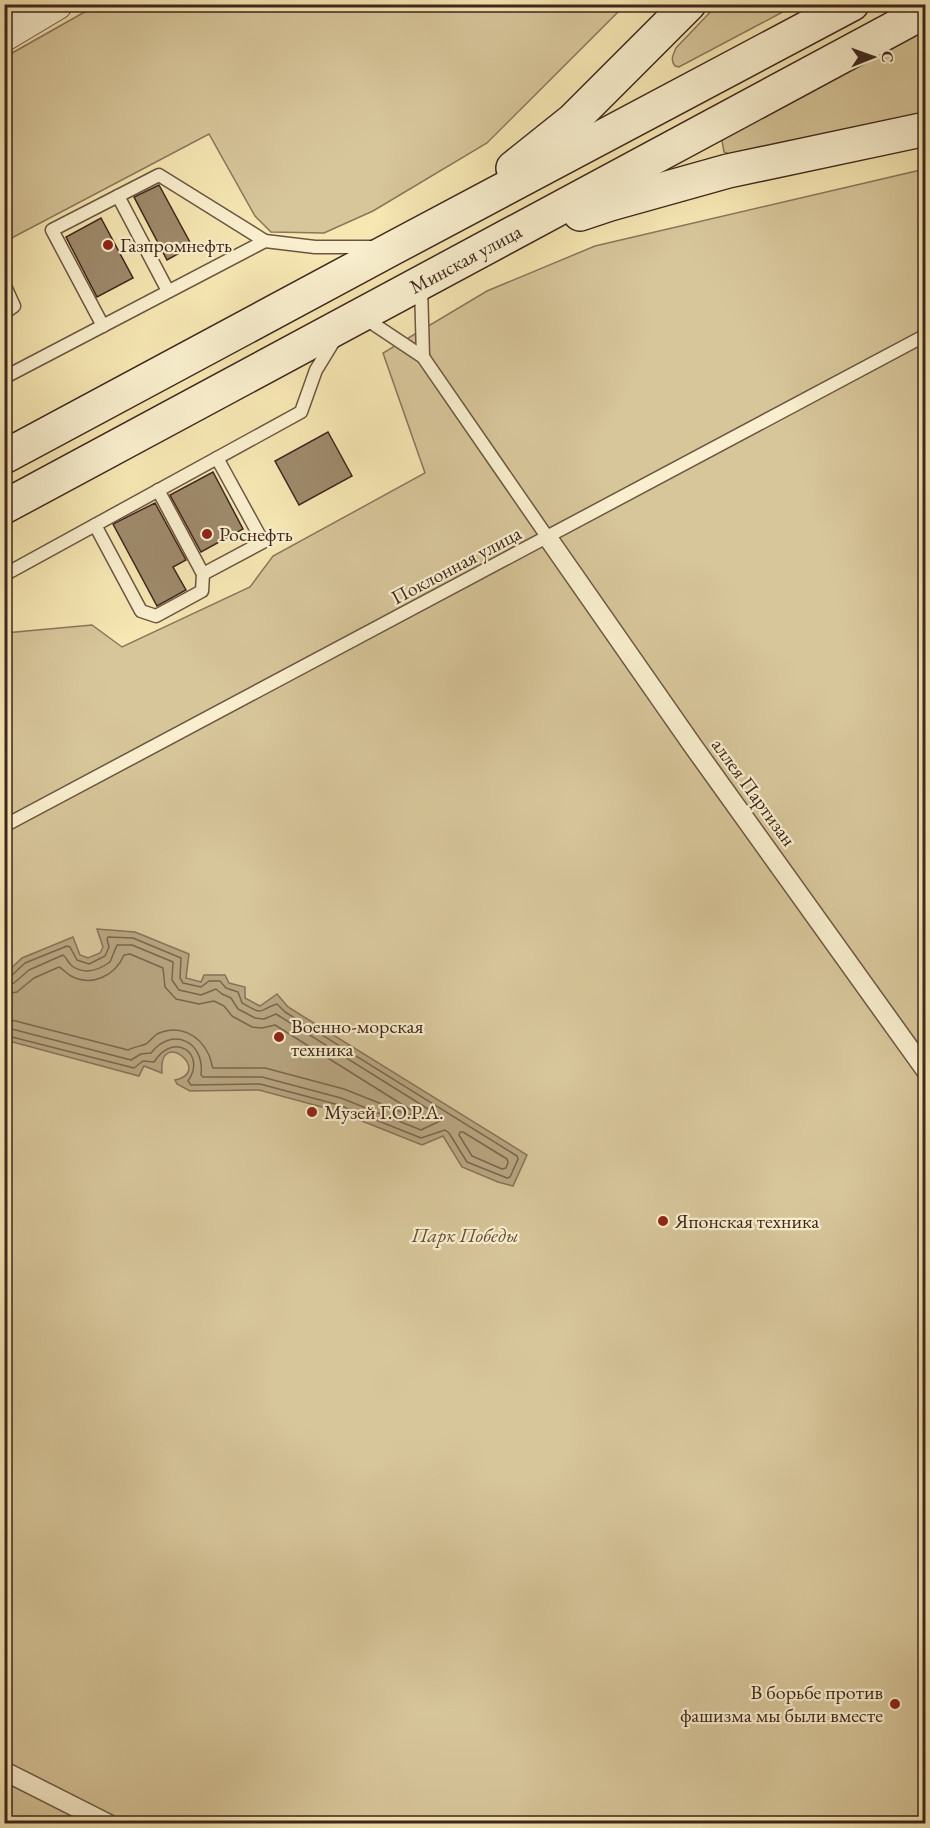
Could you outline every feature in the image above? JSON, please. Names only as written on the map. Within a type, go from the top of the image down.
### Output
[{"type":"main road","points":[[453,217],[573,120],[689,4]]},
{"type":"main road","points":[[4,457],[852,4]]},
{"type":"main road","name":"Минская улица","points":[[4,507],[926,11]]},
{"type":"main road","points":[[477,252],[620,201],[728,171],[926,129]]},
{"type":"street","points":[[4,34],[56,4]]},
{"type":"street","name":"аллея Партизан","points":[[548,538],[686,736],[926,1071]]},
{"type":"street","points":[[4,1771],[109,1824]]},
{"type":"lane","points":[[103,326],[52,230],[159,175],[265,241],[315,247],[395,247]]},
{"type":"lane","points":[[118,196],[168,291]]},
{"type":"lane","points":[[4,380],[7,376],[265,241]]},
{"type":"lane","points":[[421,283],[423,357]]},
{"type":"lane","points":[[4,284],[14,306],[4,313]]},
{"type":"lane","points":[[4,575],[301,412],[316,370],[352,320],[423,357],[548,538]]},
{"type":"lane","name":"Поклонная улица","points":[[4,826],[926,335]]},
{"type":"lane","points":[[203,574],[263,542],[218,458]]},
{"type":"lane","points":[[95,525],[141,611],[156,616],[202,591],[203,574],[158,490]]},
{"type":"green space","points":[[97,5],[625,5],[487,143],[373,211],[324,233],[271,232],[255,216],[209,134],[8,240],[4,231],[5,57]]},
{"type":"green space","points":[[717,5],[796,5],[679,67],[675,66],[672,60],[676,48]]},
{"type":"green space","points":[[925,30],[925,115],[729,154],[724,152],[722,141],[725,136]]},
{"type":"green space","name":"Парк Победы","points":[[925,169],[925,1823],[5,1824],[5,633],[92,625],[122,647],[250,587],[273,556],[425,473],[383,353],[487,291],[595,246]]},
{"type":"water","points":[[97,929],[135,932],[189,954],[186,978],[201,982],[204,975],[225,975],[229,983],[245,987],[245,998],[260,1006],[277,994],[288,1007],[527,1155],[513,1186],[462,1167],[443,1136],[422,1145],[337,1111],[259,1090],[190,1091],[177,1084],[175,1080],[185,1075],[189,1069],[187,1062],[175,1052],[168,1053],[163,1059],[162,1073],[144,1066],[139,1076],[5,1040],[5,974],[22,958],[73,937],[80,955],[88,958],[100,953],[103,947]]},
{"type":"building","points":[[159,185],[192,246],[167,260],[134,197]]},
{"type":"building","points":[[101,218],[133,278],[97,297],[66,237]]},
{"type":"building","points":[[328,432],[352,476],[299,505],[275,461]]},
{"type":"building","points":[[213,472],[243,529],[201,552],[170,495]]},
{"type":"building","points":[[155,503],[186,560],[173,567],[186,590],[157,606],[113,524]]},
{"type":"place","name":"Газпромнефть","points":[[108,245]]},
{"type":"place","name":"Роснефть","points":[[207,534]]},
{"type":"place","name":"Военно-морская техника","points":[[279,1037]]},
{"type":"place","name":"Музей Г.О.Р.А.","points":[[312,1112]]},
{"type":"place","name":"Японская техника","points":[[663,1221]]},
{"type":"place","name":"В борьбе против фашизма мы были вместе","points":[[895,1704]]}]
